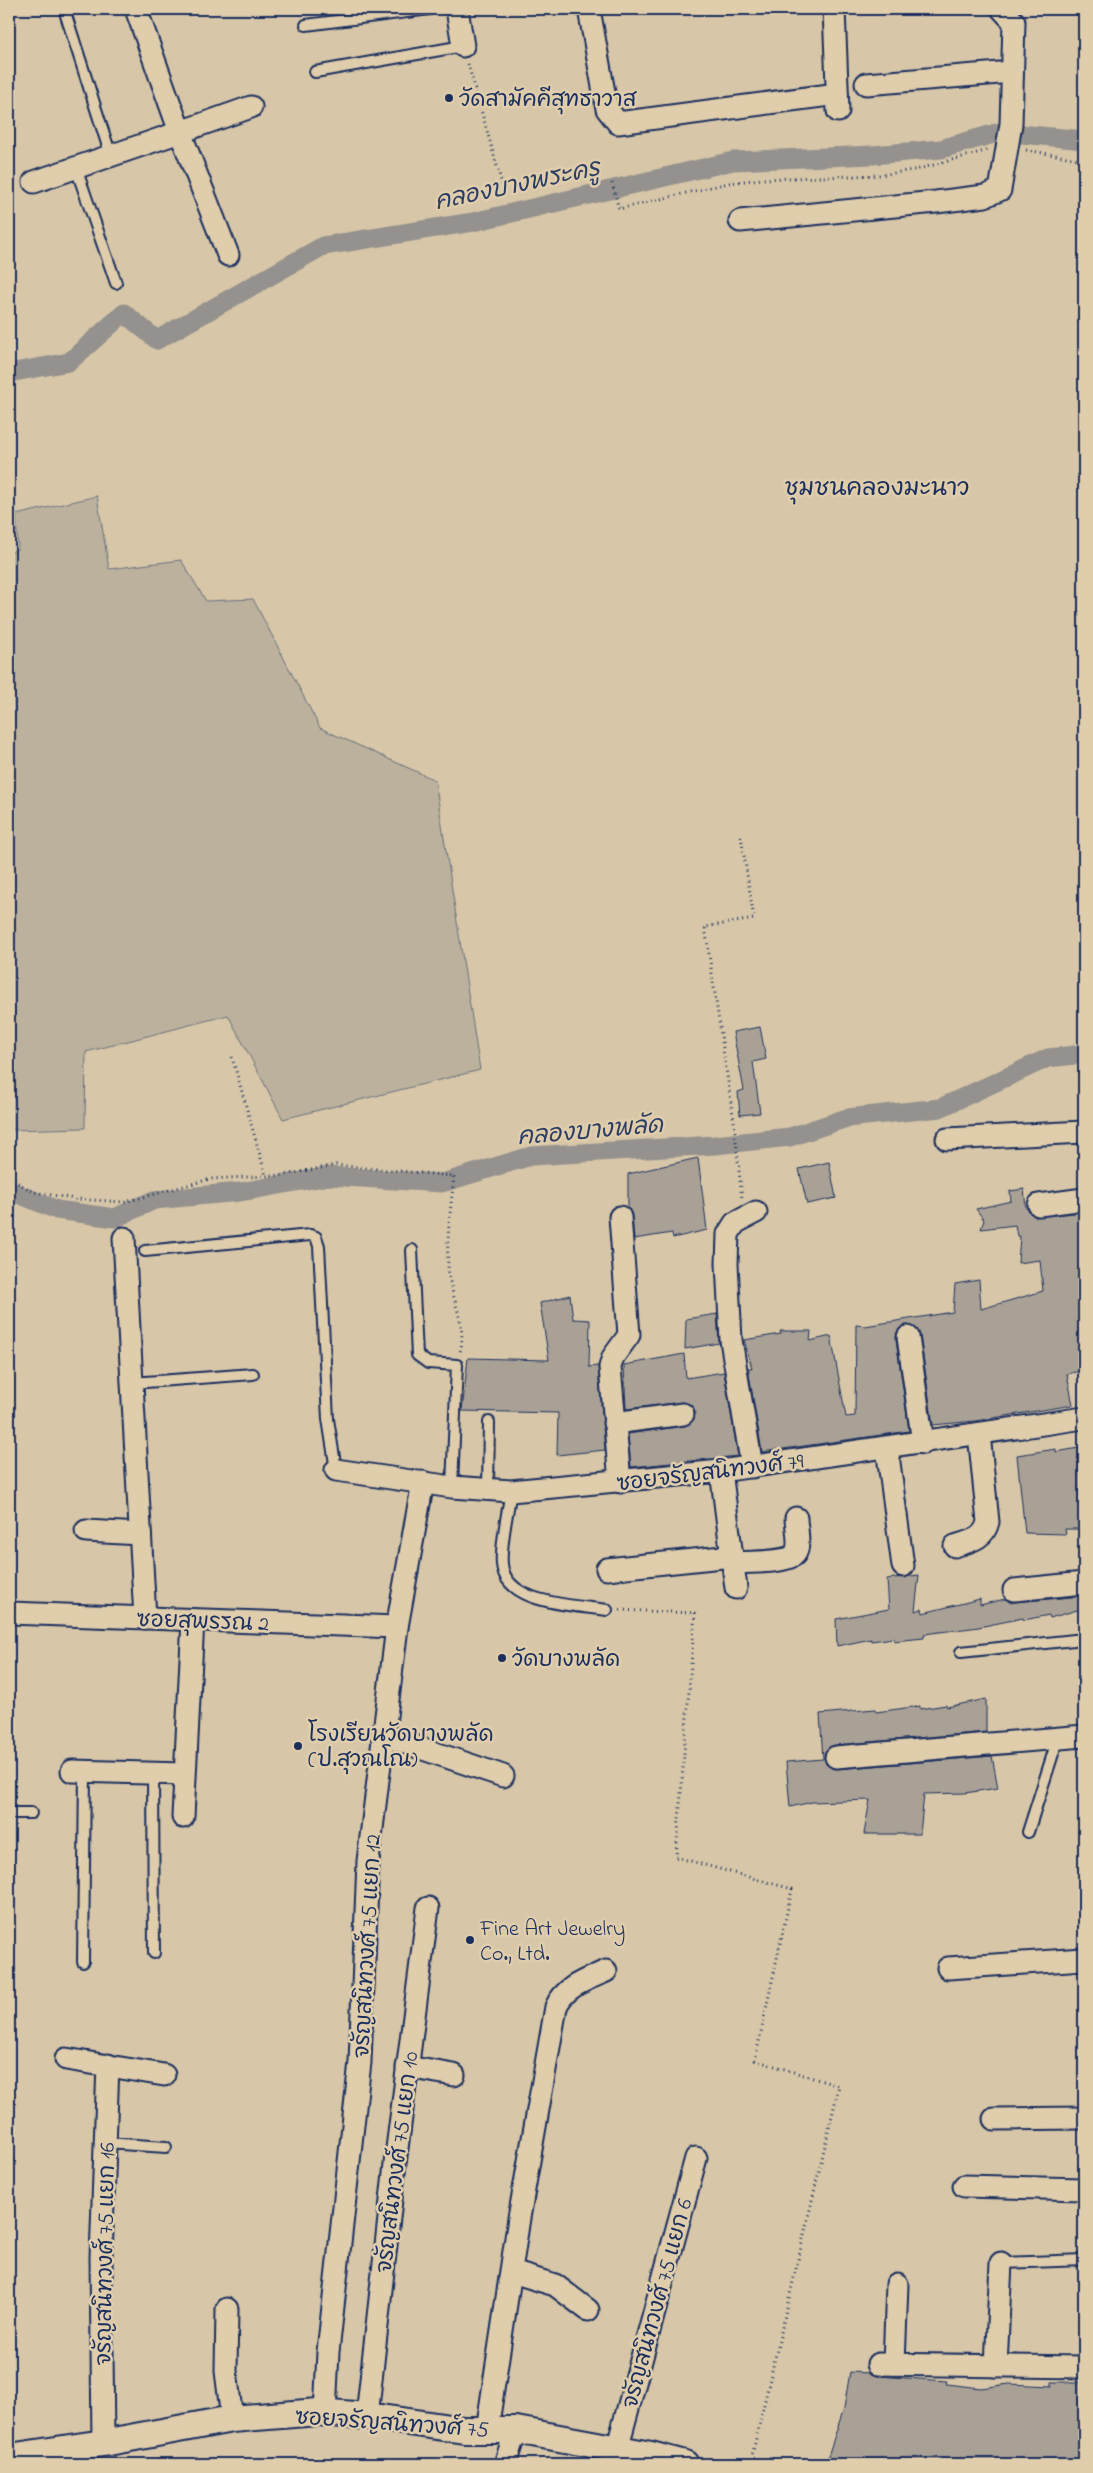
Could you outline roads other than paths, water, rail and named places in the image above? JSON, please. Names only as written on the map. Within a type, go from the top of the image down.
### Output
[{"type":"street","points":[[136,9],[180,132],[228,255]]},
{"type":"street","points":[[457,9],[463,46]]},
{"type":"street","points":[[589,9],[608,109],[618,124],[837,102],[834,9]]},
{"type":"street","points":[[740,221],[985,196],[1000,190],[1008,136],[1014,22],[1002,9]]},
{"type":"street","points":[[866,84],[1012,72]]},
{"type":"street","points":[[34,182],[251,107]]},
{"type":"street","points":[[947,1139],[1084,1132]]},
{"type":"street","points":[[1039,1205],[1084,1199]]},
{"type":"street","points":[[750,1214],[735,1222],[728,1234],[727,1264],[731,1340],[752,1467]]},
{"type":"street","points":[[620,1217],[629,1335],[613,1357],[610,1367],[620,1482]]},
{"type":"street","points":[[124,1238],[145,1618]]},
{"type":"street","points":[[908,1337],[923,1443]]},
{"type":"street","points":[[614,1423],[683,1414]]},
{"type":"street","name":"ซอยจรัญสนิทวงศ์ 79","points":[[336,1470],[452,1487],[488,1491],[511,1491],[721,1471],[1084,1418]]},
{"type":"street","points":[[955,1546],[978,1538],[986,1530],[988,1522],[979,1434]]},
{"type":"street","points":[[887,1448],[903,1566]]},
{"type":"street","points":[[721,1471],[736,1588]]},
{"type":"street","name":"จรัญสนิทวงศ์ 75 แยก 12","points":[[325,2413],[328,2352],[360,2062],[366,1880],[382,1735],[423,1482]]},
{"type":"street","points":[[606,1569],[732,1560],[786,1559],[795,1554],[798,1547],[796,1518]]},
{"type":"street","points":[[86,1531],[140,1534]]},
{"type":"street","points":[[1014,1590],[1084,1583]]},
{"type":"street","name":"ซอยสุพรรณ 2","points":[[9,1613],[398,1627]]},
{"type":"street","points":[[183,1817],[193,1620]]},
{"type":"street","points":[[382,1735],[503,1776]]},
{"type":"street","points":[[836,1757],[1084,1736]]},
{"type":"street","points":[[78,1771],[184,1774]]},
{"type":"street","name":"จรัญสนิทวงศ์ 75 แยก 10","points":[[367,2416],[428,1908]]},
{"type":"street","points":[[948,1968],[1084,1959]]},
{"type":"street","points":[[486,2430],[519,2218],[556,2007],[561,1995],[570,1988],[606,1971]]},
{"type":"street","points":[[66,2059],[164,2076]]},
{"type":"street","name":"จรัญสนิทวงศ์ 75 แยก 16","points":[[103,2443],[101,2257],[108,2065]]},
{"type":"street","points":[[408,2067],[454,2075]]},
{"type":"street","points":[[994,2119],[1084,2118]]},
{"type":"street","name":"จรัญสนิทวงศ์ 75 แยก 6","points":[[617,2449],[696,2158]]},
{"type":"street","points":[[964,2186],[1084,2189]]},
{"type":"street","points":[[996,2366],[1001,2262]]},
{"type":"street","points":[[512,2272],[556,2285],[588,2310]]},
{"type":"street","points":[[897,2284],[886,2364],[1084,2367]]},
{"type":"street","points":[[227,2309],[226,2371],[232,2419]]},
{"type":"street","name":"ซอยจรัญสนิทวงศ์ 75","points":[[9,2458],[232,2419],[325,2413],[367,2416],[464,2430],[516,2430],[617,2449],[649,2460],[685,2464]]},
{"type":"street","points":[[505,2464],[516,2430]]},
{"type":"lane","points":[[64,9],[111,156]]},
{"type":"lane","points":[[306,25],[430,9]]},
{"type":"lane","points":[[315,72],[463,46]]},
{"type":"lane","points":[[76,168],[116,282]]},
{"type":"lane","points":[[145,1251],[310,1235],[316,1237],[319,1246],[328,1419],[336,1470]]},
{"type":"lane","points":[[412,1250],[417,1355],[428,1363],[457,1365],[452,1487]]},
{"type":"lane","points":[[132,1382],[253,1374]]},
{"type":"lane","points":[[488,1491],[489,1422]]},
{"type":"lane","points":[[511,1491],[502,1565],[506,1578],[511,1585],[516,1591],[536,1599],[607,1610]]},
{"type":"lane","points":[[961,1652],[1084,1639]]},
{"type":"lane","points":[[1028,1832],[1058,1738]]},
{"type":"lane","points":[[78,1771],[83,1962]]},
{"type":"lane","points":[[153,1773],[154,1953]]},
{"type":"lane","points":[[9,1813],[31,1813]]},
{"type":"lane","points":[[105,2143],[166,2147]]},
{"type":"lane","points":[[1001,2262],[1084,2260]]},
{"type":"waterway","name":"คลองบางพระครู","points":[[9,373],[69,362],[124,313],[157,340],[323,246],[473,222],[733,161],[873,155],[941,149],[1000,132],[1084,140]]},
{"type":"waterway","name":"คลองบางพลัด","points":[[9,1190],[57,1210],[115,1218],[154,1200],[240,1192],[329,1176],[442,1183],[531,1156],[715,1145],[790,1137],[847,1118],[940,1108],[1048,1058],[1084,1054]]},
{"type":"place","name":"วัดสามัคคีสุทธาวาส","points":[[449,98]]},
{"type":"place","name":"วัดบางพลัด","points":[[502,1658]]},
{"type":"place","name":"โรงเรียนวัดบางพลัด (ป.สุวณโณ)","points":[[298,1746]]},
{"type":"place","name":"Fine Art Jewelry Co., Ltd.","points":[[470,1940]]},
{"type":"district","name":"ชุมชนคลองมะนาว","points":[[877,487]]}]
